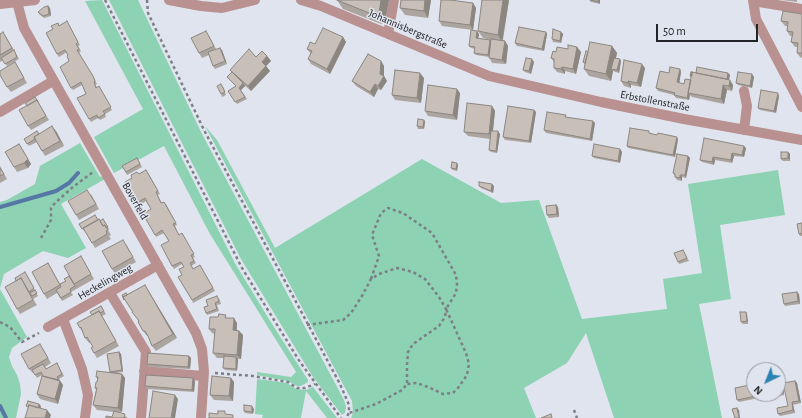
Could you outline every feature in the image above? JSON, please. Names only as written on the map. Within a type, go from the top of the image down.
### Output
[{"type":"street","points":[[0,4],[35,0]]},
{"type":"street","points":[[169,0],[222,8],[255,0]]},
{"type":"street","name":"Johannisbergstraße","points":[[301,0],[321,6],[489,76],[505,80]]},
{"type":"street","points":[[388,34],[394,0]]},
{"type":"street","points":[[802,9],[753,1],[756,19],[802,107]]},
{"type":"street","name":"Boverfeld","points":[[17,2],[24,28],[196,333],[202,349],[204,374],[201,418]]},
{"type":"street","points":[[0,112],[53,80]]},
{"type":"street","name":"Erbstollenstraße","points":[[505,80],[608,104],[802,140]]},
{"type":"street","points":[[744,91],[747,106],[744,130]]},
{"type":"street","name":"Heckelingweg","points":[[48,328],[158,265]]},
{"type":"street","points":[[110,293],[146,352],[141,418]]},
{"type":"street","points":[[63,319],[82,369],[88,395],[85,418]]},
{"type":"street","points":[[144,371],[204,374]]},
{"type":"path","points":[[105,0],[242,268],[315,384],[341,418]]},
{"type":"path","points":[[147,0],[148,13],[204,130],[350,405],[349,413],[346,418]]},
{"type":"path","points":[[41,238],[51,220],[51,208],[55,203],[73,186],[101,166]]},
{"type":"path","points":[[307,324],[343,320],[351,313],[371,279],[379,256],[372,235],[381,213],[388,208],[402,213],[432,233],[456,275],[456,293],[446,309],[445,318],[439,326],[413,344],[408,352],[406,365],[407,384],[402,390],[376,404],[349,413]]},
{"type":"path","points":[[371,279],[379,274],[397,268],[413,272],[425,280],[439,297],[446,309],[466,353],[469,364],[468,375],[453,393],[443,394],[428,386],[417,383],[407,384]]},
{"type":"path","points":[[0,322],[10,327],[22,342],[48,328]]},
{"type":"path","points":[[204,374],[253,376],[288,382],[297,388],[305,388],[315,384]]},
{"type":"path","points":[[574,410],[577,418]]},
{"type":"green space","points":[[102,0],[236,265],[308,380],[308,382],[301,386],[297,386],[288,381],[257,375],[257,372],[291,377],[296,372],[210,234],[164,146],[114,173],[94,137],[143,109],[85,1]]},
{"type":"green space","points":[[109,0],[138,0],[202,134],[344,400],[346,407],[345,413],[342,415],[313,377],[241,259]]},
{"type":"green space","points":[[205,126],[217,140],[275,248],[422,159],[501,203],[539,200],[582,319],[667,309],[663,279],[702,273],[688,184],[778,170],[785,215],[720,225],[731,299],[699,304],[722,418],[614,418],[586,333],[567,363],[524,388],[536,418],[351,418],[353,413],[352,401]]},
{"type":"green space","points":[[80,143],[100,177],[103,176],[105,179],[61,204],[86,248],[68,258],[43,251],[4,274],[0,288],[0,202],[7,200],[35,184],[40,166]]},
{"type":"green space","points":[[0,289],[27,337],[12,348],[9,357],[20,384],[21,394],[16,418],[0,418]]},
{"type":"green space","points":[[257,379],[287,383],[296,389],[306,390],[313,387],[337,418],[327,418],[306,391],[301,418],[262,418],[263,415],[255,414]]},
{"type":"building","points":[[337,0],[381,0],[379,13],[374,15]]},
{"type":"building","points":[[401,0],[425,0],[424,11],[400,8]]},
{"type":"building","points":[[441,0],[473,3],[470,25],[439,21]]},
{"type":"building","points":[[482,0],[503,0],[498,35],[478,31]]},
{"type":"building","points":[[48,6],[49,14],[43,16],[38,12],[44,7]]},
{"type":"building","points":[[783,11],[802,14],[802,53],[797,53],[798,43],[791,42],[793,32],[787,31],[788,22],[781,21]]},
{"type":"building","points":[[67,21],[78,42],[76,44],[79,49],[77,50],[93,76],[96,88],[99,86],[111,107],[103,111],[105,114],[98,118],[97,115],[89,119],[77,98],[86,94],[81,82],[71,88],[60,67],[69,61],[68,55],[65,50],[57,54],[46,33],[53,29],[51,26],[58,23],[59,26]]},
{"type":"building","points":[[519,27],[546,32],[542,49],[515,43]]},
{"type":"building","points":[[323,28],[343,37],[327,69],[308,59],[312,51],[307,49],[310,42],[315,44]]},
{"type":"building","points":[[553,29],[561,32],[560,41],[552,39]]},
{"type":"building","points":[[471,30],[477,31],[476,38],[490,40],[488,55],[474,53],[475,47],[469,46]]},
{"type":"building","points":[[206,31],[214,46],[199,53],[191,38]]},
{"type":"building","points":[[3,32],[12,48],[0,55],[0,34]]},
{"type":"building","points":[[491,39],[505,41],[502,60],[489,58]]},
{"type":"building","points":[[590,42],[612,46],[606,74],[584,69]]},
{"type":"building","points":[[568,45],[577,47],[573,69],[562,67],[561,69],[554,68],[554,59],[551,58],[553,51],[556,52],[557,47],[568,49]]},
{"type":"building","points":[[220,48],[225,61],[213,66],[208,52]]},
{"type":"building","points":[[249,49],[256,57],[262,51],[267,56],[262,62],[266,66],[248,86],[230,70]]},
{"type":"building","points":[[14,50],[17,57],[5,64],[1,58]]},
{"type":"building","points":[[586,51],[588,52],[585,63],[583,62]]},
{"type":"building","points":[[368,54],[381,61],[380,74],[384,76],[378,86],[375,84],[370,92],[352,81]]},
{"type":"building","points":[[526,58],[532,59],[529,71],[523,70]]},
{"type":"building","points":[[614,58],[620,59],[617,70],[611,69]]},
{"type":"building","points":[[624,60],[642,64],[637,83],[621,81]]},
{"type":"building","points":[[15,62],[24,78],[7,87],[0,75],[0,71]]},
{"type":"building","points":[[670,67],[680,69],[677,82],[684,84],[685,79],[691,80],[687,98],[656,88],[660,71],[669,73]]},
{"type":"building","points":[[697,67],[728,73],[727,79],[696,73]]},
{"type":"building","points":[[395,70],[420,73],[417,98],[392,95]]},
{"type":"building","points":[[232,72],[243,83],[239,88],[245,97],[235,102],[228,91],[236,86],[227,77]]},
{"type":"building","points":[[692,72],[730,80],[729,86],[723,85],[721,99],[688,93]]},
{"type":"building","points":[[738,72],[752,74],[750,86],[736,83]]},
{"type":"building","points":[[221,84],[225,92],[221,94],[217,86]]},
{"type":"building","points":[[428,85],[457,89],[453,115],[425,111]]},
{"type":"building","points":[[761,90],[778,93],[774,111],[758,108]]},
{"type":"building","points":[[35,97],[37,100],[27,106],[25,103]]},
{"type":"building","points":[[37,100],[46,116],[28,126],[19,110]]},
{"type":"building","points":[[467,103],[492,106],[489,134],[464,132]]},
{"type":"building","points":[[508,106],[534,110],[529,141],[503,137]]},
{"type":"building","points":[[547,112],[566,115],[565,117],[593,121],[590,139],[544,130]]},
{"type":"building","points":[[418,119],[424,120],[423,127],[417,126]]},
{"type":"building","points":[[52,126],[60,141],[42,151],[34,137]]},
{"type":"building","points":[[630,128],[649,131],[649,133],[657,135],[658,133],[677,137],[673,155],[627,146]]},
{"type":"building","points":[[37,131],[39,134],[34,137],[35,139],[27,144],[24,139]]},
{"type":"building","points":[[491,131],[498,131],[496,151],[489,150]]},
{"type":"building","points":[[704,138],[744,146],[742,155],[732,153],[731,160],[713,157],[712,162],[700,160]]},
{"type":"building","points":[[19,144],[28,159],[24,163],[14,167],[5,152]]},
{"type":"building","points":[[594,144],[620,149],[618,161],[592,156]]},
{"type":"building","points":[[781,152],[788,152],[788,158],[781,159]]},
{"type":"building","points":[[677,154],[688,156],[685,175],[680,175],[680,178],[675,177],[675,174],[673,173]]},
{"type":"building","points":[[137,158],[140,164],[126,172],[122,166]]},
{"type":"building","points":[[452,162],[457,163],[456,169],[451,168]]},
{"type":"building","points":[[0,168],[4,174],[0,176]]},
{"type":"building","points":[[146,170],[158,191],[156,192],[161,203],[164,202],[176,223],[173,224],[179,235],[182,233],[194,254],[191,255],[194,261],[190,263],[193,269],[200,265],[213,288],[192,300],[178,277],[182,275],[179,269],[184,267],[181,262],[172,266],[161,245],[169,241],[162,230],[155,235],[143,214],[151,209],[145,198],[137,203],[125,182],[132,178],[131,175],[137,172],[139,174]]},
{"type":"building","points":[[479,182],[492,184],[491,191],[479,186]]},
{"type":"building","points":[[87,190],[96,204],[76,215],[68,201]]},
{"type":"building","points":[[556,205],[557,214],[547,215],[546,206]]},
{"type":"building","points":[[95,215],[98,220],[82,229],[79,224]]},
{"type":"building","points":[[99,219],[103,226],[105,225],[108,230],[106,231],[107,234],[92,243],[83,228]]},
{"type":"building","points":[[103,219],[108,227],[106,228],[100,221]]},
{"type":"building","points":[[802,223],[802,233],[799,234],[797,224]]},
{"type":"building","points":[[123,240],[133,257],[112,269],[102,251]]},
{"type":"building","points":[[683,250],[687,258],[678,262],[674,253]]},
{"type":"building","points":[[81,256],[91,274],[74,284],[64,266]]},
{"type":"building","points":[[48,263],[60,285],[44,294],[32,272]]},
{"type":"building","points":[[25,272],[34,288],[29,292],[21,278],[16,281],[15,278]]},
{"type":"building","points":[[69,276],[75,286],[70,289],[71,292],[61,298],[56,290],[61,287],[60,284],[66,281],[64,279]]},
{"type":"building","points":[[21,278],[33,300],[17,309],[5,287]]},
{"type":"building","points":[[145,285],[173,334],[152,346],[148,336],[145,331],[143,331],[138,322],[139,321],[123,297]]},
{"type":"building","points":[[35,290],[37,293],[32,296],[30,293]]},
{"type":"building","points":[[797,292],[798,301],[784,304],[782,294]]},
{"type":"building","points":[[126,293],[127,295],[123,297],[124,300],[122,295]]},
{"type":"building","points":[[217,296],[219,301],[215,303],[217,309],[206,313],[204,307],[208,306],[206,300]]},
{"type":"building","points":[[101,306],[104,311],[100,313],[99,311],[92,315],[90,312]]},
{"type":"building","points":[[99,311],[116,341],[94,353],[91,348],[93,347],[87,337],[85,338],[81,327],[80,328],[77,323]]},
{"type":"building","points":[[740,312],[746,312],[747,321],[741,322]]},
{"type":"building","points":[[219,314],[226,315],[225,318],[234,318],[233,330],[239,331],[237,355],[213,353],[215,329],[209,329],[210,317],[218,317]]},
{"type":"building","points":[[40,344],[48,358],[29,369],[21,354]]},
{"type":"building","points":[[119,352],[122,370],[110,372],[107,354]]},
{"type":"building","points":[[148,353],[189,356],[188,367],[147,364]]},
{"type":"building","points":[[224,356],[236,357],[236,369],[223,368]]},
{"type":"building","points":[[57,363],[62,374],[57,377],[59,380],[43,376],[41,372],[35,375],[32,370],[43,364],[46,369]]},
{"type":"building","points":[[97,371],[122,374],[118,408],[93,405],[97,388],[95,388],[98,377],[96,377]]},
{"type":"building","points":[[146,375],[193,378],[192,390],[145,386]]},
{"type":"building","points":[[42,376],[60,381],[55,399],[37,394]]},
{"type":"building","points":[[212,376],[231,378],[229,396],[210,395]]},
{"type":"building","points":[[795,381],[799,401],[792,402],[793,410],[778,414],[777,408],[788,406],[786,397],[786,382]]},
{"type":"building","points":[[746,386],[746,398],[737,400],[735,388]]},
{"type":"building","points":[[153,391],[175,395],[171,418],[149,418]]},
{"type":"building","points":[[28,401],[39,404],[38,408],[29,405],[28,407],[26,406]]},
{"type":"building","points":[[29,405],[47,410],[45,418],[25,418]]},
{"type":"building","points":[[244,405],[252,406],[252,412],[244,411]]},
{"type":"building","points":[[737,408],[739,418],[735,418],[732,409]]},
{"type":"building","points":[[114,411],[125,414],[124,418],[106,418],[106,416],[112,417]]},
{"type":"building","points":[[218,411],[225,411],[225,414],[233,415],[233,418],[209,418],[209,413],[218,414]]},
{"type":"building","points":[[551,414],[552,418],[541,418]]},
{"type":"waterway","points":[[0,207],[56,191],[69,183],[78,173]]},
{"type":"waterway","points":[[0,406],[6,418]]}]
